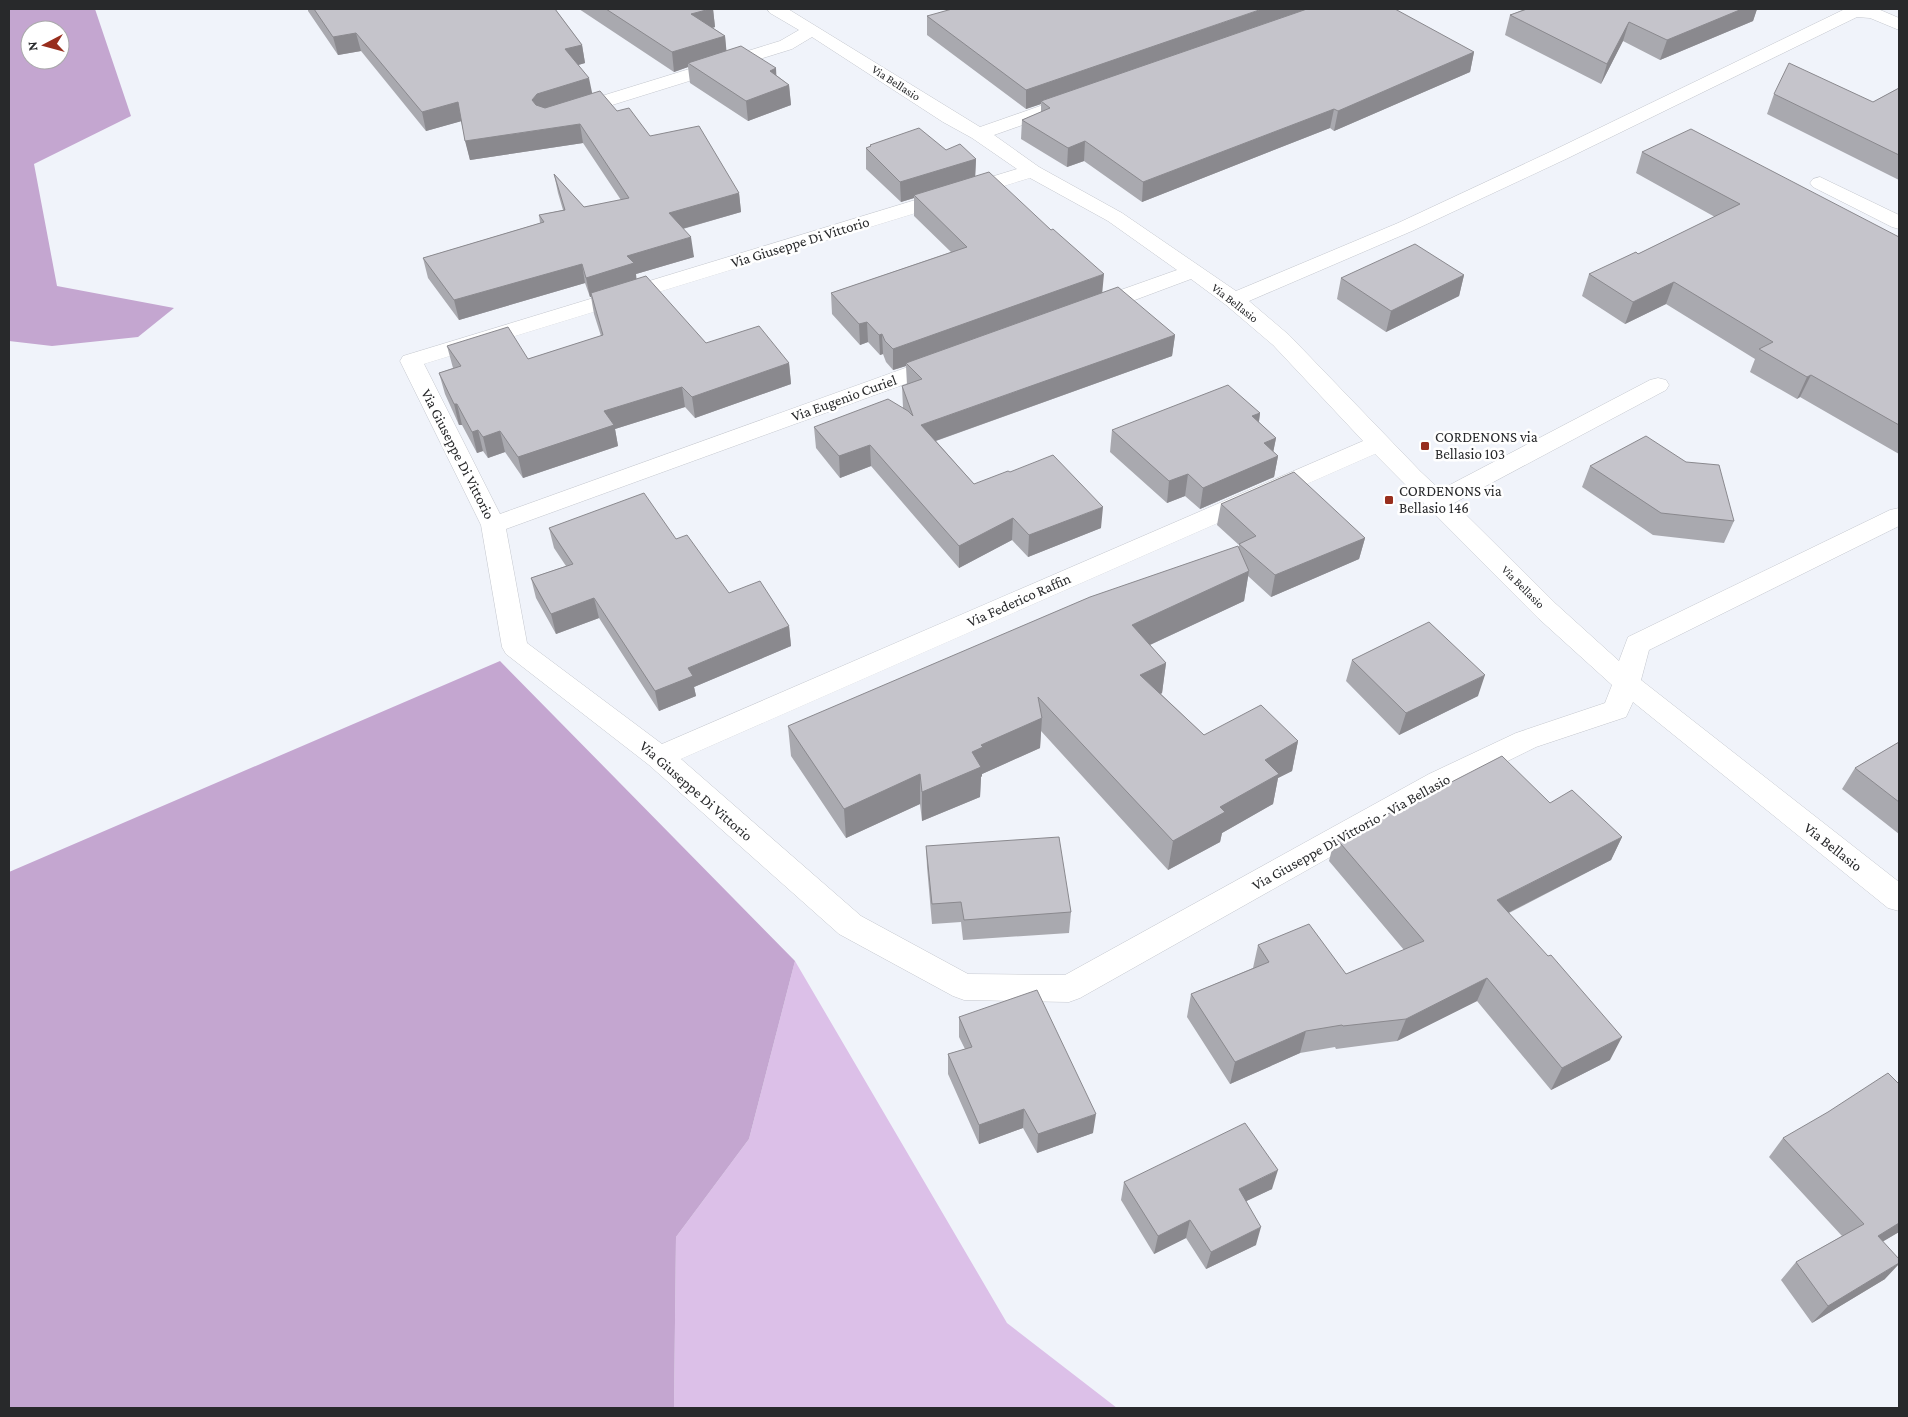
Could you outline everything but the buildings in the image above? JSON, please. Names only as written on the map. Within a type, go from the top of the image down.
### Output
[{"type":"street","name":"Via Bellasio","points":[[776,9],[824,37],[950,118],[979,134],[1032,170],[1115,217],[1234,300],[1281,340],[1411,477],[1438,501],[1547,611],[1627,683],[1899,899]]},
{"type":"street","points":[[1234,300],[1405,226],[1559,155],[1854,11],[1874,13],[1899,25]]},
{"type":"street","points":[[558,116],[786,45],[811,30]]},
{"type":"street","points":[[979,134],[1082,98]]},
{"type":"street","name":"Via Giuseppe Di Vittorio","points":[[1032,170],[411,361],[493,525],[515,647],[659,757],[850,925],[964,986],[1069,989]]},
{"type":"street","points":[[1820,183],[1899,224]]},
{"type":"street","points":[[1073,315],[1194,272]]},
{"type":"street","name":"Via Eugenio Curiel","points":[[493,525],[961,356]]},
{"type":"street","points":[[1438,501],[1658,384]]},
{"type":"street","name":"Via Federico Raffin","points":[[659,757],[1379,443]]},
{"type":"street","points":[[1627,683],[1637,644],[1899,516]]},
{"type":"street","name":"Via Giuseppe Di Vittorio - Via Bellasio","points":[[1069,989],[1439,782],[1526,740],[1616,710],[1627,683]]},
{"type":"shaded area","points":[[9,9],[95,9],[131,116],[34,164],[57,286],[174,308],[138,337],[52,346],[9,341]]},
{"type":"shaded area","points":[[500,661],[795,961],[749,1139],[676,1237],[674,1408],[9,1408],[9,872]]},
{"type":"shaded area","points":[[795,961],[1007,1323],[1117,1408],[674,1408],[676,1237],[749,1139]]},
{"type":"place","name":"CORDENONS via Bellasio 103","points":[[1425,446]]},
{"type":"place","name":"CORDENONS via Bellasio 146","points":[[1389,500]]}]
